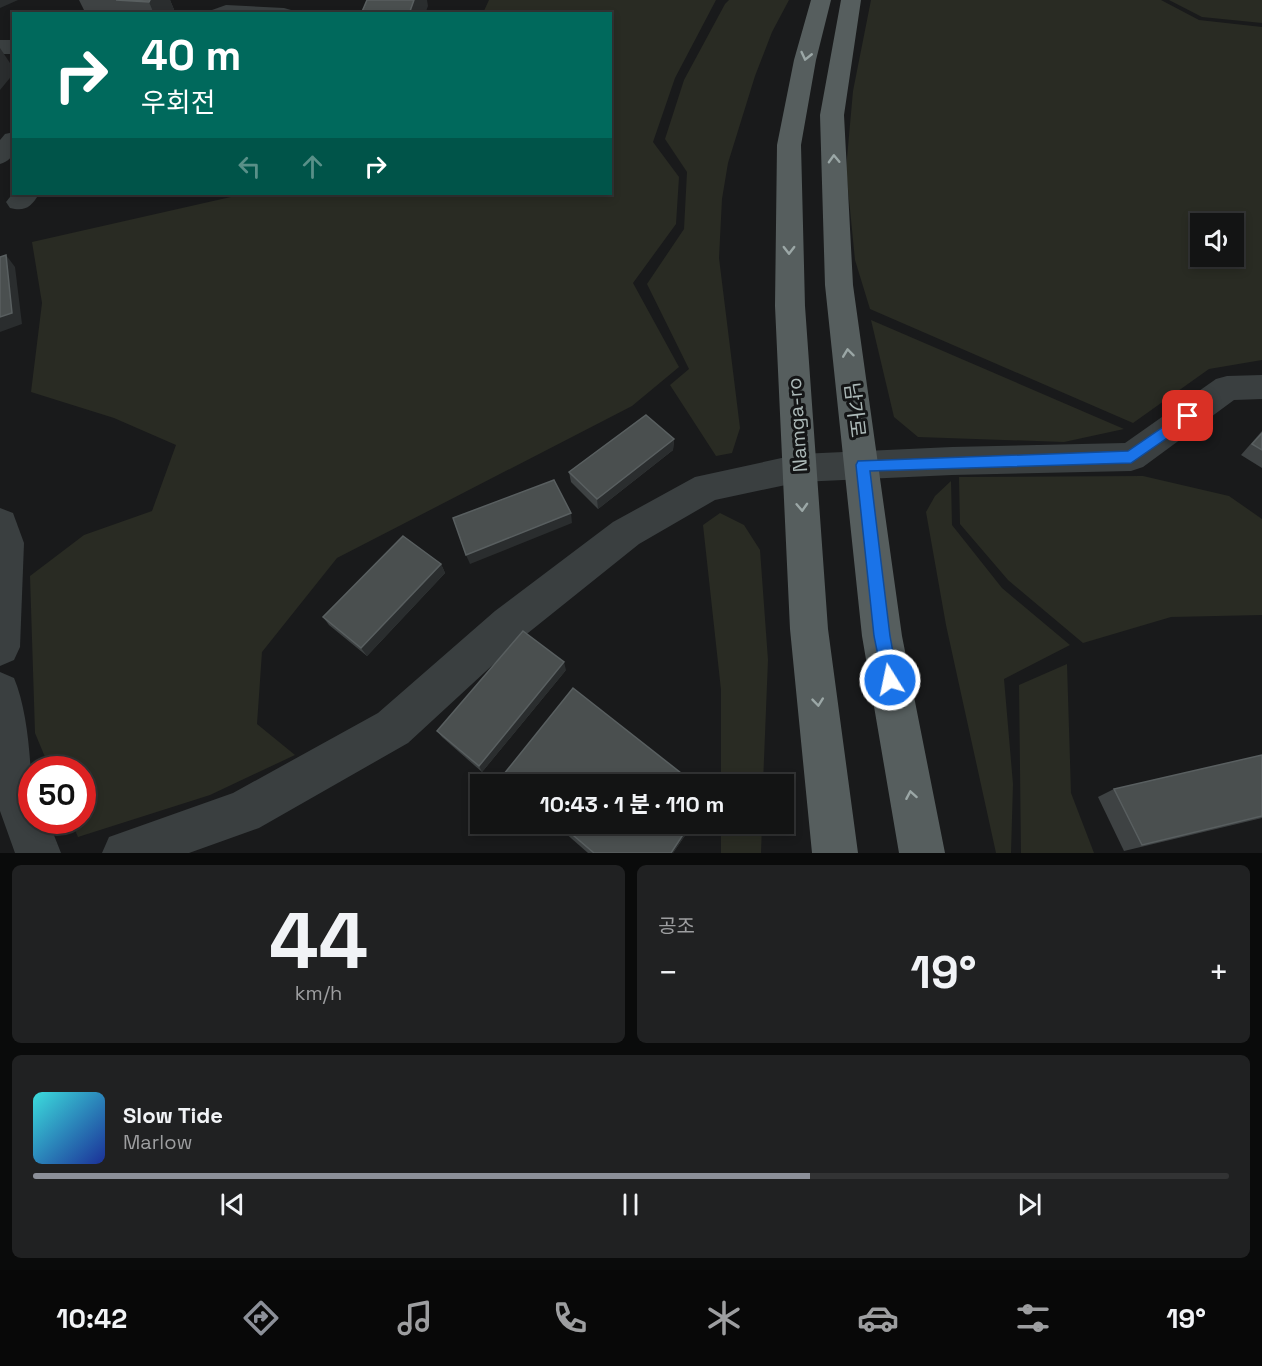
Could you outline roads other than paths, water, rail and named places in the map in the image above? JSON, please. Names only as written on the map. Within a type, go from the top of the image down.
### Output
[{"type":"main road","name":"Namga-ro","points":[[821,0],[805,60],[789,145],[790,306],[810,629],[835,853]]},
{"type":"main road","name":"남가로","points":[[851,0],[832,115],[839,285],[863,465],[882,636],[922,853]]},
{"type":"street","points":[[224,12],[245,12]]},
{"type":"street","points":[[0,156],[12,141]]},
{"type":"street","points":[[125,853],[243,812],[393,728],[518,617],[626,534],[707,487],[800,468],[1131,457],[1227,388],[1262,387]]},
{"type":"street","points":[[0,524],[6,543],[0,647]]},
{"type":"street","points":[[0,692],[10,780],[38,853]]}]
